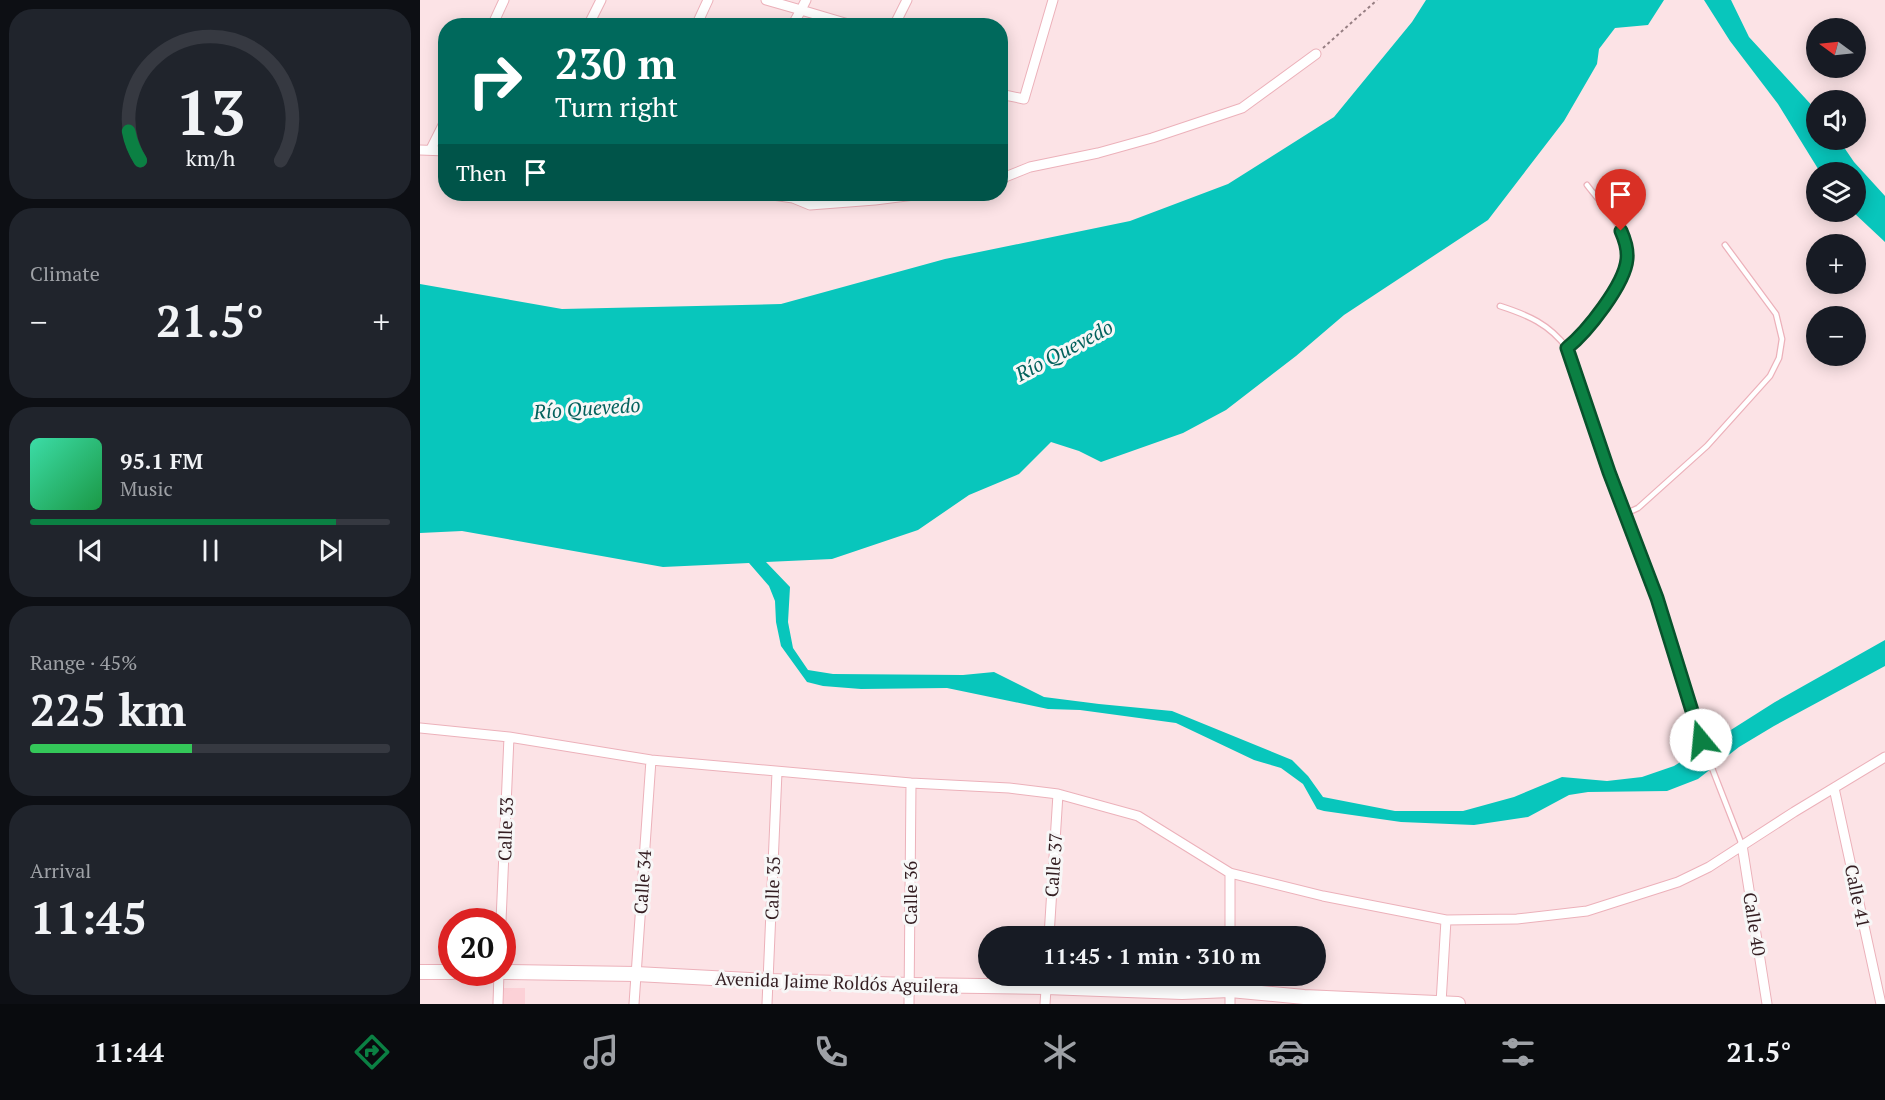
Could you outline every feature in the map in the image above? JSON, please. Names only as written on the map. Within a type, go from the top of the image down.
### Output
[{"type":"main road","points":[[420,972],[438,972]]},
{"type":"main road","name":"Avenida Jaime Roldós Aguilera","points":[[516,972],[636,974],[910,986],[978,984]]},
{"type":"main road","name":"Avenida Jaime Roldós Aguilera","points":[[1108,986],[1230,997],[1304,997],[1458,1004]]},
{"type":"street","points":[[496,18],[504,0]]},
{"type":"street","points":[[592,18],[601,0]]},
{"type":"street","points":[[700,18],[708,0]]},
{"type":"street","points":[[766,0],[828,18]]},
{"type":"street","points":[[796,18],[806,0]]},
{"type":"street","points":[[898,18],[907,0]]},
{"type":"street","points":[[1008,96],[1024,99],[1053,0]]},
{"type":"street","points":[[1008,175],[1030,167],[1098,153],[1152,138],[1242,108],[1316,54]]},
{"type":"street","points":[[431,149],[438,135]]},
{"type":"street","points":[[420,150],[438,149]]},
{"type":"street","points":[[800,201],[810,205],[862,201]]},
{"type":"street","points":[[810,205],[812,201]]},
{"type":"street","points":[[420,728],[508,737],[651,760],[911,783],[1009,788],[1058,794],[1138,816],[1230,873],[1323,896],[1446,920],[1517,919],[1587,911],[1678,882],[1709,867],[1742,844],[1885,757]]},
{"type":"street","name":"Calle 33","points":[[501,908],[508,737]]},
{"type":"street","name":"Calle 34","points":[[634,1004],[651,760]]},
{"type":"street","name":"Calle 35","points":[[767,1004],[777,772]]},
{"type":"street","name":"Calle 36","points":[[909,1004],[911,783]]},
{"type":"street","name":"Calle 41","points":[[1834,788],[1881,1004]]},
{"type":"street","name":"Calle 37","points":[[1050,926],[1058,794]]},
{"type":"street","name":"Calle 40","points":[[1742,844],[1767,1004]]},
{"type":"street","points":[[1230,873],[1230,926]]},
{"type":"street","points":[[1441,1004],[1446,920]]},
{"type":"street","points":[[498,1004],[500,986]]},
{"type":"street","points":[[1045,1004],[1046,986]]},
{"type":"lane","points":[[1567,348],[1595,319],[1622,277],[1627,260],[1626,244],[1621,231],[1587,185]]},
{"type":"lane","points":[[1625,514],[1638,508],[1707,446],[1764,384],[1775,368],[1782,339],[1776,314],[1725,245]]},
{"type":"lane","points":[[1500,306],[1526,314],[1543,323],[1567,348],[1657,598],[1701,740],[1742,844]]},
{"type":"path","points":[[1316,54],[1377,0]]},
{"type":"shaded area","points":[[503,988],[525,988],[525,1004],[503,1004]]},
{"type":"water","name":"Río Quevedo","points":[[1426,0],[1664,0],[1648,25],[1615,28],[1599,49],[1597,64],[1564,121],[1488,220],[1344,315],[1296,356],[1226,410],[1183,433],[1101,462],[1079,451],[1051,442],[1019,474],[969,495],[918,530],[832,559],[766,562],[790,587],[788,622],[793,648],[808,670],[833,674],[963,675],[994,672],[1044,697],[1172,711],[1292,760],[1308,776],[1323,797],[1395,811],[1463,811],[1514,797],[1562,777],[1607,781],[1642,777],[1674,766],[1775,702],[1885,640],[1885,666],[1739,747],[1698,779],[1667,791],[1588,792],[1569,795],[1528,817],[1474,825],[1401,822],[1324,811],[1317,809],[1303,784],[1281,768],[1254,760],[1176,723],[1080,710],[1048,709],[947,688],[861,689],[823,686],[807,682],[781,646],[775,601],[769,586],[749,563],[663,567],[462,531],[420,533],[420,284],[562,309],[781,304],[945,259],[1130,221],[1228,184],[1334,117],[1412,22]]},
{"type":"water","points":[[1704,0],[1731,0],[1749,37],[1806,99],[1806,149],[1778,104],[1730,41]]},
{"type":"water","points":[[1806,150],[1846,150],[1854,162],[1814,162]]},
{"type":"water","points":[[1866,175],[1885,196],[1885,242],[1864,222],[1866,222]]},
{"type":"route","points":[[1621,231],[1627,251],[1622,277],[1595,319],[1567,348],[1609,472],[1657,598],[1701,740]]}]
